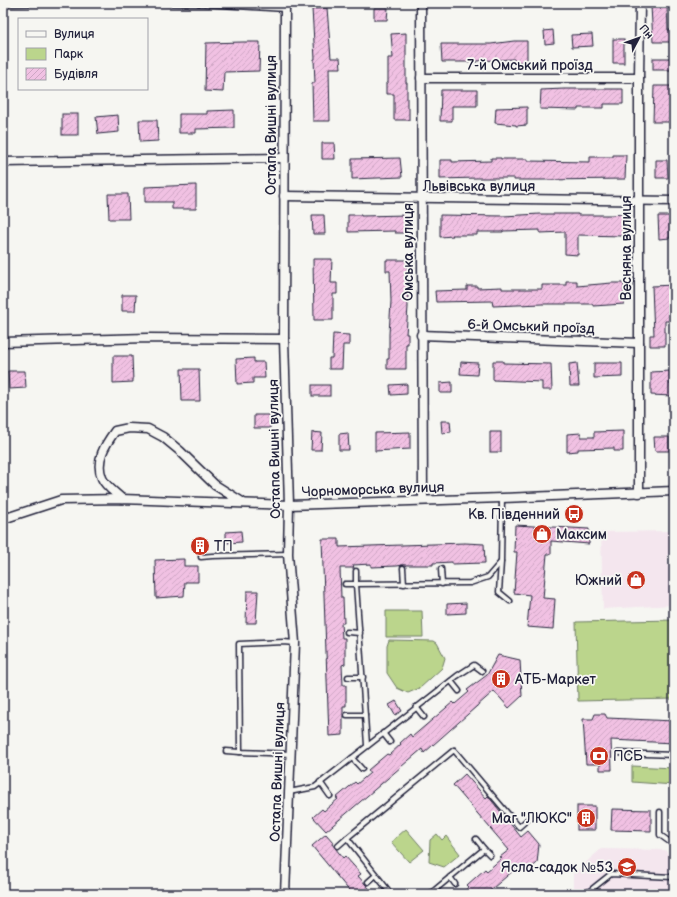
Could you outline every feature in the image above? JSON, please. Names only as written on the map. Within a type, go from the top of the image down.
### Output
[{"type":"street","name":"Омська вулиця","points":[[421,3],[422,500]]},
{"type":"street","name":"Весняна вулиця","points":[[639,493],[640,3]]},
{"type":"street","name":"Остапа Вишні вулиця","points":[[285,6],[284,339],[289,505],[288,554],[295,643],[285,894]]},
{"type":"street","name":"7-й Омський проїзд","points":[[421,78],[639,78]]},
{"type":"street","points":[[3,162],[284,158]]},
{"type":"street","name":"Львівська вулиця","points":[[284,196],[674,201]]},
{"type":"street","name":"6-й Омський проїзд","points":[[421,335],[639,343]]},
{"type":"street","points":[[3,342],[147,338],[284,339]]},
{"type":"street","points":[[122,499],[102,479],[100,462],[105,446],[115,431],[129,428],[148,429],[163,437],[180,451],[215,485],[245,504]]},
{"type":"street","name":"Чорноморська вулиця","points":[[3,519],[61,500],[122,499],[289,505],[639,493],[674,490]]},
{"type":"lane","points":[[3,4],[53,3]]},
{"type":"lane","points":[[135,3],[285,6]]},
{"type":"lane","points":[[502,498],[499,592],[510,601]]},
{"type":"lane","points":[[201,557],[288,554]]},
{"type":"lane","points":[[345,584],[470,583],[488,576],[501,562]]},
{"type":"lane","points":[[403,568],[404,584]]},
{"type":"lane","points":[[441,569],[442,584]]},
{"type":"lane","points":[[356,571],[367,745]]},
{"type":"lane","points":[[347,632],[360,632]]},
{"type":"lane","points":[[240,752],[239,644],[295,643]]},
{"type":"lane","points":[[289,792],[315,787],[450,681],[474,665],[482,671]]},
{"type":"lane","points":[[348,677],[363,677]]},
{"type":"lane","points":[[450,681],[459,691]]},
{"type":"lane","points":[[416,707],[424,716]]},
{"type":"lane","points":[[347,715],[366,715]]},
{"type":"lane","points":[[383,733],[390,742]]},
{"type":"lane","points":[[338,846],[454,750],[519,827],[528,819]]},
{"type":"lane","points":[[226,751],[291,754]]},
{"type":"lane","points":[[618,753],[674,755]]},
{"type":"lane","points":[[352,758],[362,769]]},
{"type":"lane","points":[[320,782],[330,796]]},
{"type":"lane","points":[[660,812],[660,835],[674,845]]},
{"type":"lane","points":[[347,838],[391,894]]},
{"type":"lane","points":[[476,840],[490,856]]},
{"type":"lane","points":[[430,894],[484,849]]},
{"type":"lane","points":[[587,894],[611,874],[672,877],[674,879]]},
{"type":"lane","points":[[368,882],[376,875]]},
{"type":"lane","points":[[450,877],[455,884]]},
{"type":"shaded area","name":"Южний","points":[[674,531],[674,554],[667,555],[673,605],[603,609],[601,532]]},
{"type":"shaded area","name":"Ясла-садок №53","points":[[601,849],[665,850],[674,860],[674,894],[573,894],[573,874]]},
{"type":"green space","points":[[386,611],[422,611],[423,637],[386,637]]},
{"type":"green space","points":[[674,620],[674,699],[578,701],[576,622]]},
{"type":"green space","points":[[389,640],[434,641],[437,643],[445,658],[442,668],[420,688],[408,693],[397,688],[387,673],[387,646]]},
{"type":"green space","points":[[632,766],[674,768],[674,785],[632,782]]},
{"type":"green space","points":[[406,829],[424,850],[409,862],[391,842]]},
{"type":"green space","points":[[437,834],[442,840],[446,836],[460,854],[444,867],[429,862],[430,840]]},
{"type":"building","points":[[667,5],[668,30],[671,30],[671,42],[653,42],[651,6]]},
{"type":"building","points":[[327,8],[331,58],[340,58],[341,68],[329,68],[330,121],[313,121],[312,83],[315,83],[315,59],[312,9]]},
{"type":"building","points":[[374,8],[388,8],[387,20],[374,20]]},
{"type":"building","points":[[553,30],[554,43],[545,44],[544,31]]},
{"type":"building","points":[[406,33],[406,83],[409,120],[394,120],[394,94],[386,94],[386,83],[388,83],[388,58],[393,58],[391,34]]},
{"type":"building","points":[[592,34],[593,46],[572,47],[571,35]]},
{"type":"building","points":[[613,39],[624,39],[624,63],[613,63]]},
{"type":"building","points":[[527,41],[527,62],[514,62],[514,59],[477,62],[442,62],[441,44],[491,44]]},
{"type":"building","points":[[260,42],[259,71],[224,72],[223,92],[205,91],[206,43]]},
{"type":"building","points":[[653,58],[672,58],[672,70],[653,70]]},
{"type":"building","points":[[654,86],[674,86],[674,122],[653,122]]},
{"type":"building","points":[[623,89],[623,104],[604,104],[604,108],[578,108],[578,110],[540,109],[541,90]]},
{"type":"building","points":[[441,90],[477,90],[477,106],[452,106],[452,121],[440,121]]},
{"type":"building","points":[[527,107],[527,125],[516,126],[495,123],[496,108]]},
{"type":"building","points":[[234,110],[234,128],[196,129],[196,133],[179,133],[179,114],[207,114],[207,111]]},
{"type":"building","points":[[62,114],[78,114],[78,135],[62,135]]},
{"type":"building","points":[[118,115],[119,132],[98,134],[96,117]]},
{"type":"building","points":[[139,120],[157,120],[158,141],[140,142]]},
{"type":"building","points":[[322,143],[334,143],[335,159],[322,159]]},
{"type":"building","points":[[613,155],[626,155],[625,179],[440,179],[440,160],[452,160],[452,162],[491,161],[491,158],[501,158],[528,159],[528,161],[590,162],[590,157],[613,157]]},
{"type":"building","points":[[400,158],[402,177],[352,179],[352,159]]},
{"type":"building","points":[[656,160],[667,160],[668,178],[656,178]]},
{"type":"building","points":[[196,185],[196,209],[172,209],[172,202],[145,202],[145,187]]},
{"type":"building","points":[[108,194],[128,194],[129,219],[109,219]]},
{"type":"building","points":[[540,214],[623,214],[624,236],[578,235],[578,255],[565,254],[565,232],[540,233],[540,230],[477,232],[477,235],[452,235],[453,236],[440,237],[440,215],[503,216]]},
{"type":"building","points":[[312,215],[324,215],[325,234],[313,234]]},
{"type":"building","points":[[348,215],[408,215],[408,233],[395,233],[395,231],[348,232]]},
{"type":"building","points":[[658,216],[670,216],[670,238],[659,239]]},
{"type":"building","points":[[313,259],[332,259],[331,283],[337,283],[337,294],[333,294],[333,320],[314,320]]},
{"type":"building","points":[[386,260],[407,260],[408,307],[406,334],[408,334],[408,344],[406,344],[406,369],[387,369],[387,359],[389,359],[391,301],[390,271],[386,271]]},
{"type":"building","points":[[566,281],[577,281],[577,286],[624,283],[624,304],[593,306],[593,304],[542,304],[493,306],[492,301],[436,302],[435,291],[467,290],[467,286],[477,286],[477,288],[502,287],[502,289],[542,289],[542,285],[566,285]]},
{"type":"building","points":[[674,285],[674,296],[668,296],[670,321],[665,321],[665,346],[650,346],[650,335],[654,335],[652,286]]},
{"type":"building","points":[[122,295],[136,295],[135,311],[122,311]]},
{"type":"building","points":[[333,334],[349,335],[349,345],[343,345],[342,369],[329,369],[329,358],[332,358]]},
{"type":"building","points":[[113,356],[132,356],[133,382],[113,383]]},
{"type":"building","points":[[254,358],[254,362],[264,362],[265,378],[253,378],[253,383],[237,384],[236,359]]},
{"type":"building","points":[[493,361],[503,361],[503,363],[551,364],[552,390],[542,390],[542,382],[493,380]]},
{"type":"building","points":[[461,362],[478,363],[477,375],[460,374]]},
{"type":"building","points":[[577,363],[579,386],[570,386],[569,364]]},
{"type":"building","points":[[594,363],[622,363],[622,377],[594,378]]},
{"type":"building","points":[[181,369],[199,369],[200,401],[182,401]]},
{"type":"building","points":[[8,371],[25,371],[26,388],[9,389]]},
{"type":"building","points":[[670,371],[672,396],[651,395],[651,372]]},
{"type":"building","points":[[452,382],[452,393],[440,393],[440,383]]},
{"type":"building","points":[[407,384],[407,394],[391,395],[390,385]]},
{"type":"building","points":[[312,385],[330,385],[330,396],[312,396]]},
{"type":"building","points":[[254,415],[271,415],[270,428],[254,428]]},
{"type":"building","points":[[441,421],[450,421],[451,432],[442,433]]},
{"type":"building","points":[[623,431],[623,451],[614,451],[614,448],[578,449],[578,451],[567,452],[567,434],[581,433],[581,437],[594,437],[594,432]]},
{"type":"building","points":[[312,432],[322,433],[321,450],[311,450]]},
{"type":"building","points":[[410,432],[410,449],[375,451],[375,433]]},
{"type":"building","points":[[490,432],[501,432],[501,452],[490,452]]},
{"type":"building","points":[[348,433],[349,450],[339,450],[339,434]]},
{"type":"building","points":[[654,437],[669,437],[669,451],[655,451]]},
{"type":"building","points":[[515,525],[589,529],[589,544],[551,541],[551,554],[547,554],[543,598],[555,599],[553,629],[527,627],[530,595],[514,593],[517,552],[514,552]]},
{"type":"building","points":[[241,531],[242,542],[226,543],[226,532]]},
{"type":"building","points":[[322,539],[339,539],[339,547],[465,543],[484,544],[485,563],[452,564],[452,562],[433,563],[433,565],[371,567],[371,564],[353,565],[354,568],[340,568],[344,623],[341,623],[342,638],[345,638],[345,664],[342,665],[343,685],[346,685],[346,706],[343,706],[343,735],[329,736]]},
{"type":"building","points":[[184,559],[184,566],[198,566],[198,582],[185,582],[184,596],[156,598],[155,560]]},
{"type":"building","points":[[247,591],[258,591],[256,623],[246,623]]},
{"type":"building","points":[[466,603],[466,613],[447,614],[447,604]]},
{"type":"building","points":[[498,655],[520,660],[522,696],[509,708],[494,691],[424,753],[422,749],[326,831],[313,817],[322,809],[324,811],[338,799],[336,798],[355,782],[357,784],[370,773],[368,770],[387,754],[389,755],[410,734],[412,737],[453,702],[455,704],[469,692],[467,690],[487,675]]},
{"type":"building","points":[[396,701],[402,711],[395,715],[389,705]]},
{"type":"building","points":[[595,714],[605,714],[607,718],[674,721],[674,743],[611,740],[612,770],[600,770],[600,764],[586,764],[583,719],[593,719]]},
{"type":"building","points":[[465,774],[486,798],[488,796],[521,837],[528,831],[539,844],[537,863],[527,872],[521,864],[486,894],[461,894],[469,887],[467,885],[485,869],[487,871],[509,850],[453,785]]},
{"type":"building","name":"Маг \"ЛЮКС\"","points":[[577,806],[595,806],[595,830],[577,830]]},
{"type":"building","points":[[612,809],[651,810],[651,831],[611,830]]},
{"type":"building","points":[[326,834],[343,858],[345,856],[361,874],[358,876],[374,894],[352,894],[312,846]]},
{"type":"place","name":"Кв. Південний","points":[[574,514]]},
{"type":"place","name":"Максим","points":[[542,534]]},
{"type":"place","name":"ТП","points":[[200,546]]},
{"type":"place","name":"Южний","points":[[636,580]]},
{"type":"place","name":"АТБ-Маркет","points":[[501,679]]},
{"type":"place","name":"ПСБ","points":[[599,756]]},
{"type":"place","name":"Маг \"ЛЮКС\"","points":[[586,818]]},
{"type":"place","name":"Ясла-садок №53","points":[[627,867]]}]
